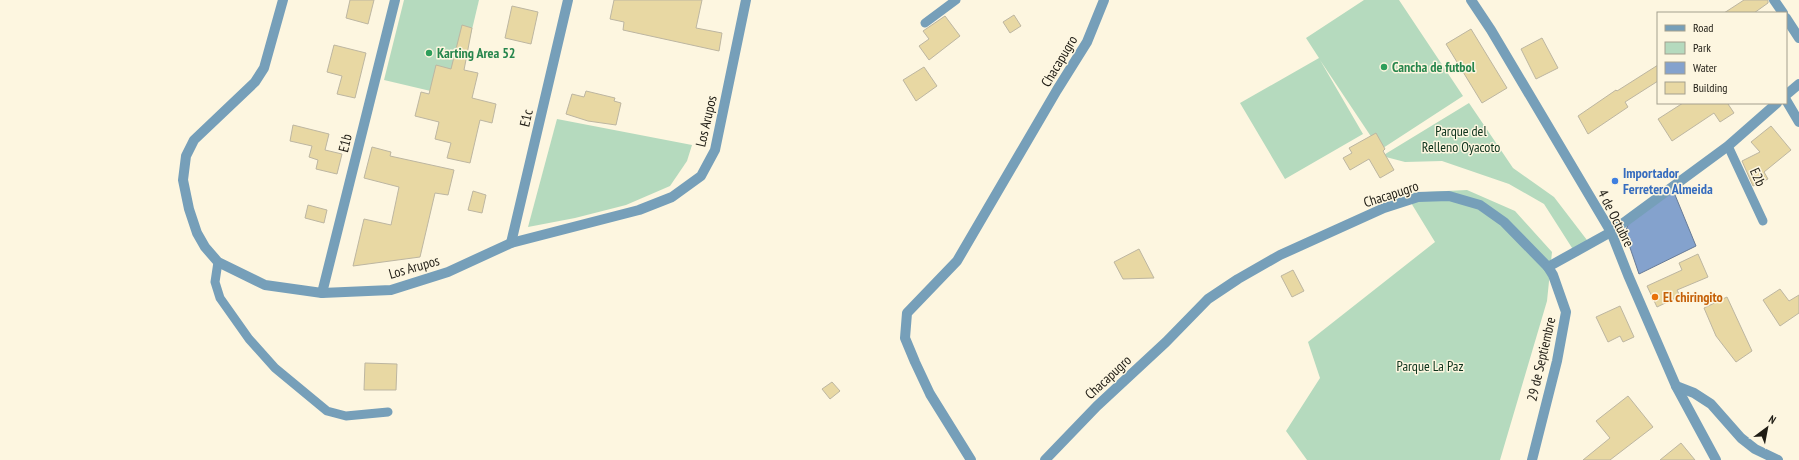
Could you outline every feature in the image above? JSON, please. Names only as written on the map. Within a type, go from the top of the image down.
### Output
[{"type":"street","name":"Los Arupos","points":[[283,0],[264,68],[255,82],[194,140],[186,156],[183,180],[189,208],[197,233],[205,248],[218,262],[265,285],[322,293],[391,290],[448,272],[511,243],[639,210],[672,197],[701,176],[716,150],[746,0]]},
{"type":"street","name":"E1b","points":[[322,293],[395,0]]},
{"type":"street","name":"E1c","points":[[511,243],[568,0]]},
{"type":"street","name":"Chacapugro","points":[[970,460],[930,394],[915,362],[905,338],[907,312],[957,261],[1088,42],[1104,0]]},
{"type":"street","name":"4 de Octubre","points":[[1471,0],[1491,30],[1611,232],[1676,386],[1716,460]]},
{"type":"street","points":[[1774,0],[1782,12]]},
{"type":"street","points":[[1787,20],[1799,38]]},
{"type":"street","points":[[1787,95],[1799,84]]},
{"type":"street","points":[[1787,102],[1799,122]]},
{"type":"street","points":[[1548,267],[1611,232],[1728,146],[1776,104]]},
{"type":"street","name":"Chacapugro","points":[[1045,460],[1208,299],[1238,279],[1280,255],[1384,208],[1418,197],[1449,196],[1480,206],[1504,222],[1548,267]]},
{"type":"street","name":"29 de Septiembre","points":[[1532,460],[1557,361],[1566,312],[1553,275],[1548,267]]},
{"type":"street","points":[[1676,386],[1694,393],[1711,404],[1741,438],[1755,449],[1778,460]]},
{"type":"lane","points":[[925,24],[956,0]]},
{"type":"lane","name":"E2b","points":[[1728,146],[1763,221]]},
{"type":"lane","points":[[218,262],[216,282],[220,298],[249,339],[275,368],[327,411],[346,416],[388,412]]},
{"type":"green space","name":"Karting Area 52","points":[[404,0],[479,0],[456,97],[384,80]]},
{"type":"green space","name":"Cancha de futbol","points":[[1364,0],[1399,0],[1463,96],[1380,150],[1320,60],[1363,134],[1285,179],[1240,103],[1319,58],[1306,38]]},
{"type":"green space","name":"Parque del Relleno Oyacoto","points":[[1469,103],[1513,168],[1554,197],[1590,244],[1574,251],[1544,204],[1509,184],[1442,161],[1405,162],[1382,156]]},
{"type":"green space","points":[[557,119],[692,145],[687,161],[670,186],[626,205],[575,218],[528,227]]},
{"type":"green space","name":"Parque La Paz","points":[[1467,190],[1515,211],[1552,252],[1547,301],[1500,460],[1307,460],[1286,431],[1320,378],[1308,342],[1435,242],[1405,193]]},
{"type":"water","points":[[1673,190],[1696,246],[1639,274],[1625,233],[1629,222]]},
{"type":"building","points":[[350,0],[374,0],[368,24],[346,18]]},
{"type":"building","points":[[614,0],[702,0],[696,28],[722,33],[719,51],[623,30],[624,22],[610,19]]},
{"type":"building","points":[[1744,0],[1768,0],[1768,3],[1755,12],[1726,12]]},
{"type":"building","points":[[512,6],[538,12],[531,44],[505,38]]},
{"type":"building","points":[[1014,15],[1021,26],[1010,33],[1003,22]]},
{"type":"building","points":[[945,16],[960,36],[929,60],[919,46],[929,39],[923,31]]},
{"type":"building","points":[[462,25],[472,28],[464,70],[478,73],[472,98],[496,104],[492,123],[480,120],[470,163],[447,158],[451,143],[435,139],[439,122],[415,116],[421,92],[429,94],[436,65],[451,69]]},
{"type":"building","points":[[1471,29],[1507,88],[1482,103],[1446,44]]},
{"type":"building","points":[[1542,38],[1558,68],[1536,79],[1521,49]]},
{"type":"building","points":[[334,45],[366,53],[355,98],[337,94],[342,76],[327,72]]},
{"type":"building","points":[[1657,66],[1657,82],[1625,102],[1628,107],[1588,134],[1578,116],[1616,90],[1617,91]]},
{"type":"building","points":[[924,67],[937,86],[916,101],[903,80]]},
{"type":"building","points":[[586,91],[615,98],[614,101],[621,103],[616,125],[588,121],[566,114],[572,94],[584,97]]},
{"type":"building","points":[[1681,104],[1728,104],[1734,113],[1720,122],[1714,113],[1672,141],[1658,119]]},
{"type":"building","points":[[293,125],[329,134],[325,150],[342,154],[337,174],[316,169],[318,160],[309,157],[312,146],[290,141]]},
{"type":"building","points":[[1771,126],[1791,150],[1764,172],[1768,179],[1753,186],[1742,161],[1760,152],[1751,142]]},
{"type":"building","points":[[1376,133],[1385,149],[1383,151],[1394,170],[1380,178],[1369,159],[1350,170],[1343,158],[1352,153],[1349,148]]},
{"type":"building","points":[[372,147],[391,152],[390,156],[454,170],[448,195],[435,193],[420,257],[353,266],[364,219],[391,225],[399,187],[364,178]]},
{"type":"building","points":[[473,191],[486,195],[482,213],[468,210]]},
{"type":"building","points":[[308,205],[327,210],[324,223],[305,218]]},
{"type":"building","points":[[1139,249],[1154,278],[1123,279],[1114,262]]},
{"type":"building","points":[[1698,254],[1708,277],[1677,290],[1680,296],[1657,307],[1647,286],[1682,270],[1679,263]]},
{"type":"building","points":[[1293,270],[1304,291],[1292,297],[1281,276]]},
{"type":"building","points":[[1780,289],[1789,301],[1799,295],[1799,313],[1780,326],[1763,300]]},
{"type":"building","points":[[1727,297],[1752,351],[1736,362],[1716,336],[1704,308]]},
{"type":"building","points":[[1620,306],[1634,337],[1623,342],[1620,336],[1608,342],[1596,317]]},
{"type":"building","points":[[365,363],[397,364],[396,390],[364,390]]},
{"type":"building","points":[[832,382],[840,391],[830,399],[822,389]]},
{"type":"building","points":[[1628,396],[1653,427],[1610,460],[1583,460],[1610,438],[1596,421]]},
{"type":"building","points":[[1681,443],[1695,460],[1660,460]]},
{"type":"place","name":"Karting Area 52","points":[[429,53]]},
{"type":"place","name":"Cancha de futbol","points":[[1384,67]]},
{"type":"place","name":"Importador Ferretero Almeida","points":[[1615,181]]},
{"type":"place","name":"El chiringito","points":[[1655,297]]}]
